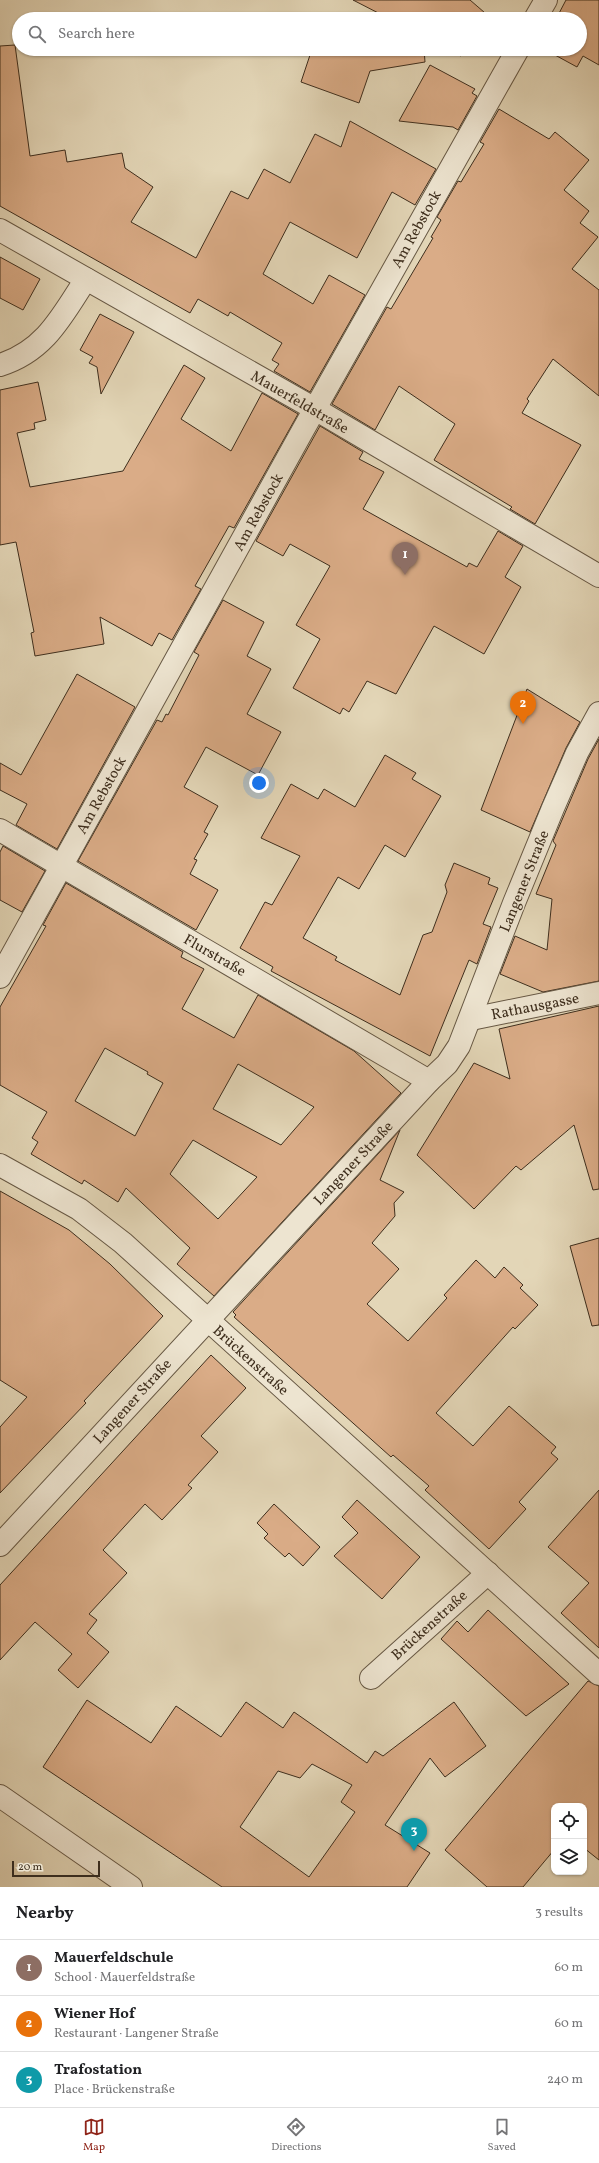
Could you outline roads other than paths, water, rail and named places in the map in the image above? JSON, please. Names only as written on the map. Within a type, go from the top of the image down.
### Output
[{"type":"street","points":[[539,12],[546,0]]},
{"type":"street","name":"Am Rebstock","points":[[0,977],[315,410],[514,56]]},
{"type":"street","name":"Mauerfeldstraße","points":[[0,230],[315,410],[599,576]]},
{"type":"street","points":[[0,365],[23,356],[46,337],[56,325],[86,279]]},
{"type":"street","name":"Langener Straße","points":[[0,1546],[206,1320],[453,1056],[470,1019],[541,837],[577,753],[599,713]]},
{"type":"street","name":"Flurstraße","points":[[0,830],[429,1081]]},
{"type":"street","name":"Rathausgasse","points":[[470,1019],[599,993]]},
{"type":"street","name":"Brückenstraße","points":[[0,1165],[63,1200],[96,1222],[123,1243],[206,1320],[599,1674]]},
{"type":"street","name":"Brückenstraße","points":[[371,1678],[488,1573]]},
{"type":"street","points":[[0,1796],[131,1887]]},
{"type":"place","name":"Mauerfeldschule","points":[[405,575]]},
{"type":"place","name":"Wiener Hof","points":[[523,724]]},
{"type":"place","name":"Trafostation","points":[[414,1851]]}]
